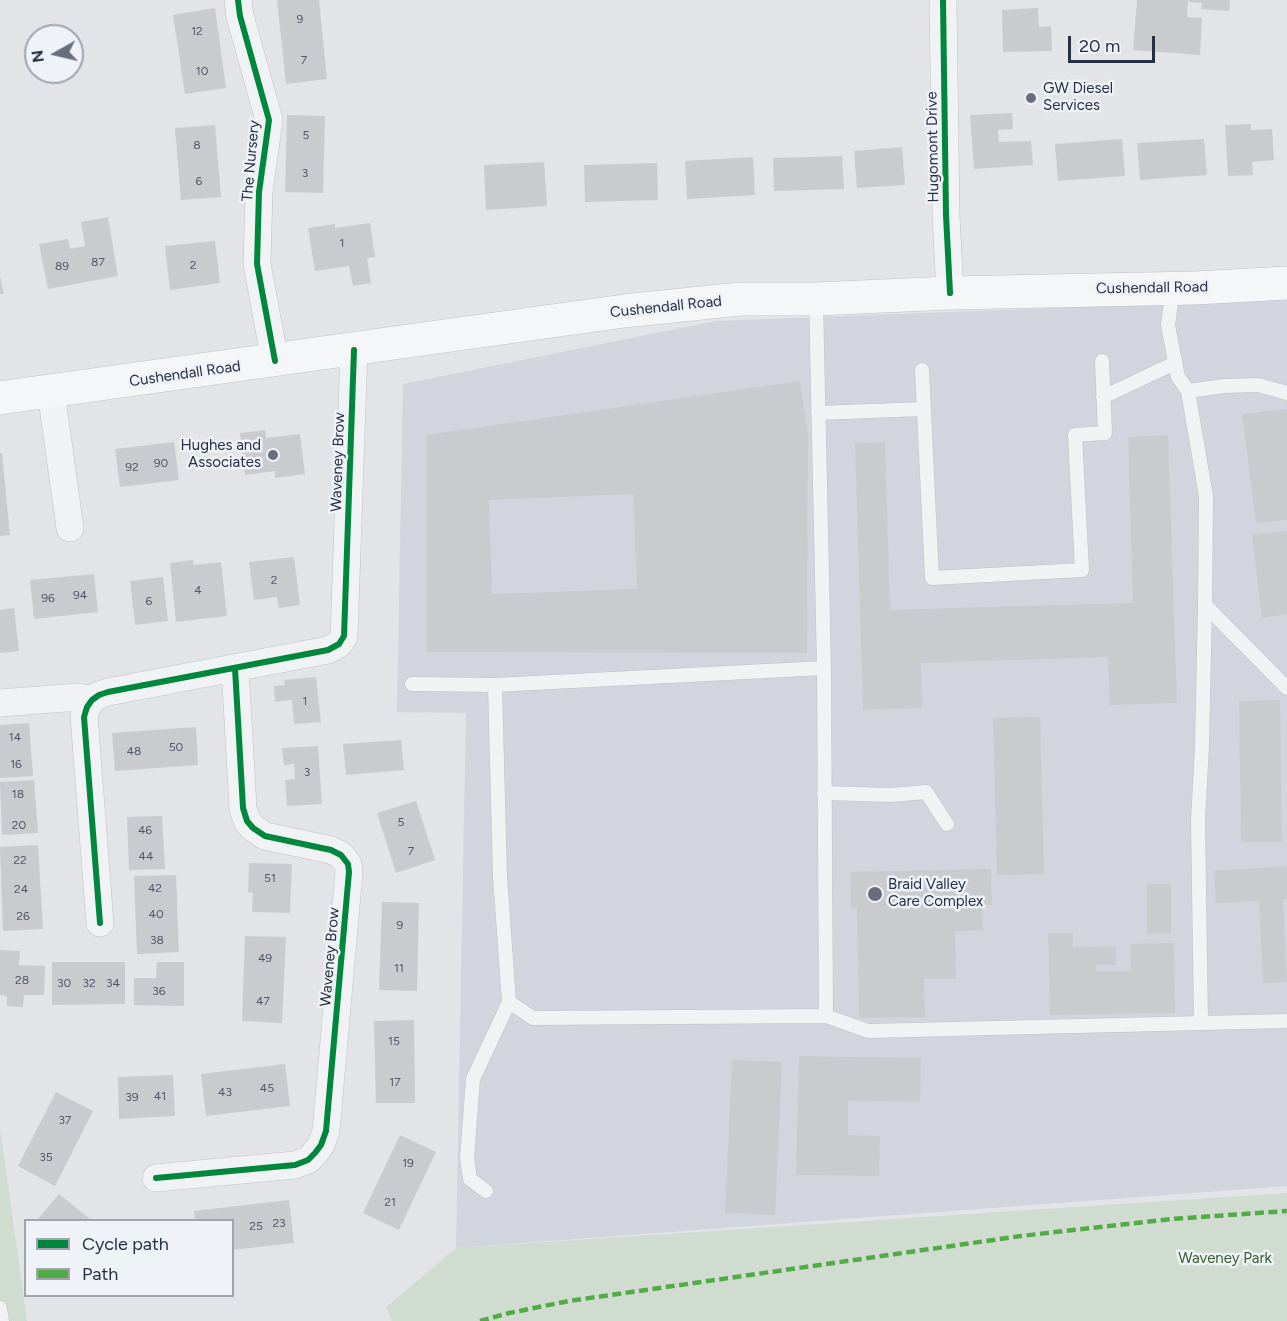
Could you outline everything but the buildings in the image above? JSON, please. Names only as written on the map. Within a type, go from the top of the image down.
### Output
[{"type":"main road","name":"Cushendall Road","points":[[0,398],[624,311],[740,299],[816,299],[1287,283]]},
{"type":"street","name":"The Nursery","points":[[238,0],[240,16],[268,120],[259,192],[257,264],[274,361]]},
{"type":"street","name":"Hugomont Drive","points":[[943,0],[946,215],[950,293]]},
{"type":"street","name":"Waveney Brow","points":[[0,703],[78,697],[92,700],[99,694],[328,650],[339,644],[344,636],[354,350]]},
{"type":"street","points":[[51,392],[70,528]]},
{"type":"street","name":"Waveney Brow","points":[[156,1178],[295,1165],[308,1160],[315,1153],[326,1131],[348,864],[341,855],[331,850],[265,836],[247,820],[243,808],[235,668]]},
{"type":"street","points":[[92,700],[86,710],[85,722],[100,923]]},
{"type":"lane","points":[[1173,288],[1168,325],[1178,377],[1188,391],[1206,496],[1202,746],[1198,820],[1201,1023]]},
{"type":"lane","points":[[816,299],[824,668],[826,1016]]},
{"type":"lane","points":[[922,370],[932,578],[1082,570],[1075,435],[1105,433],[1102,362]]},
{"type":"lane","points":[[1103,397],[1175,363]]},
{"type":"lane","points":[[1188,391],[1224,386],[1258,385],[1287,393]]},
{"type":"lane","points":[[818,413],[923,409]]},
{"type":"lane","points":[[1205,605],[1287,688]]},
{"type":"lane","points":[[412,684],[495,685],[824,668]]},
{"type":"lane","points":[[486,1191],[470,1179],[467,1158],[473,1079],[509,1002],[500,878],[495,685]]},
{"type":"lane","points":[[824,793],[891,795],[926,792],[948,824]]},
{"type":"lane","points":[[509,1002],[533,1018],[826,1016],[868,1031],[1287,1021]]},
{"type":"lane","points":[[0,1308],[2,1321]]},
{"type":"shaded area","name":"Braid Valley Care Complex","points":[[1287,299],[1287,1186],[456,1248],[466,713],[397,712],[403,384],[716,321]]},
{"type":"green space","points":[[0,1127],[27,1321],[0,1321]]},
{"type":"green space","name":"Waveney Park","points":[[1287,1193],[1287,1321],[392,1321],[386,1307],[456,1248]]},
{"type":"marked path","points":[[480,1321],[569,1301],[1021,1236],[1172,1219],[1287,1211]]},
{"type":"cycle path","points":[[238,0],[240,16],[269,120],[259,192],[257,264],[275,361]]},
{"type":"cycle path","points":[[943,0],[946,215],[950,293]]},
{"type":"cycle path","points":[[100,923],[84,717],[92,700],[108,692],[328,650],[339,644],[344,636],[354,350]]},
{"type":"cycle path","points":[[156,1178],[295,1165],[308,1160],[315,1153],[326,1131],[348,864],[341,855],[331,850],[265,836],[247,821],[243,808],[235,668]]},
{"type":"place","name":"GW Diesel Services","points":[[1031,98]]},
{"type":"place","name":"Hughes and Associates","points":[[273,455]]},
{"type":"place","name":"Braid Valley Care Complex","points":[[875,894]]}]
